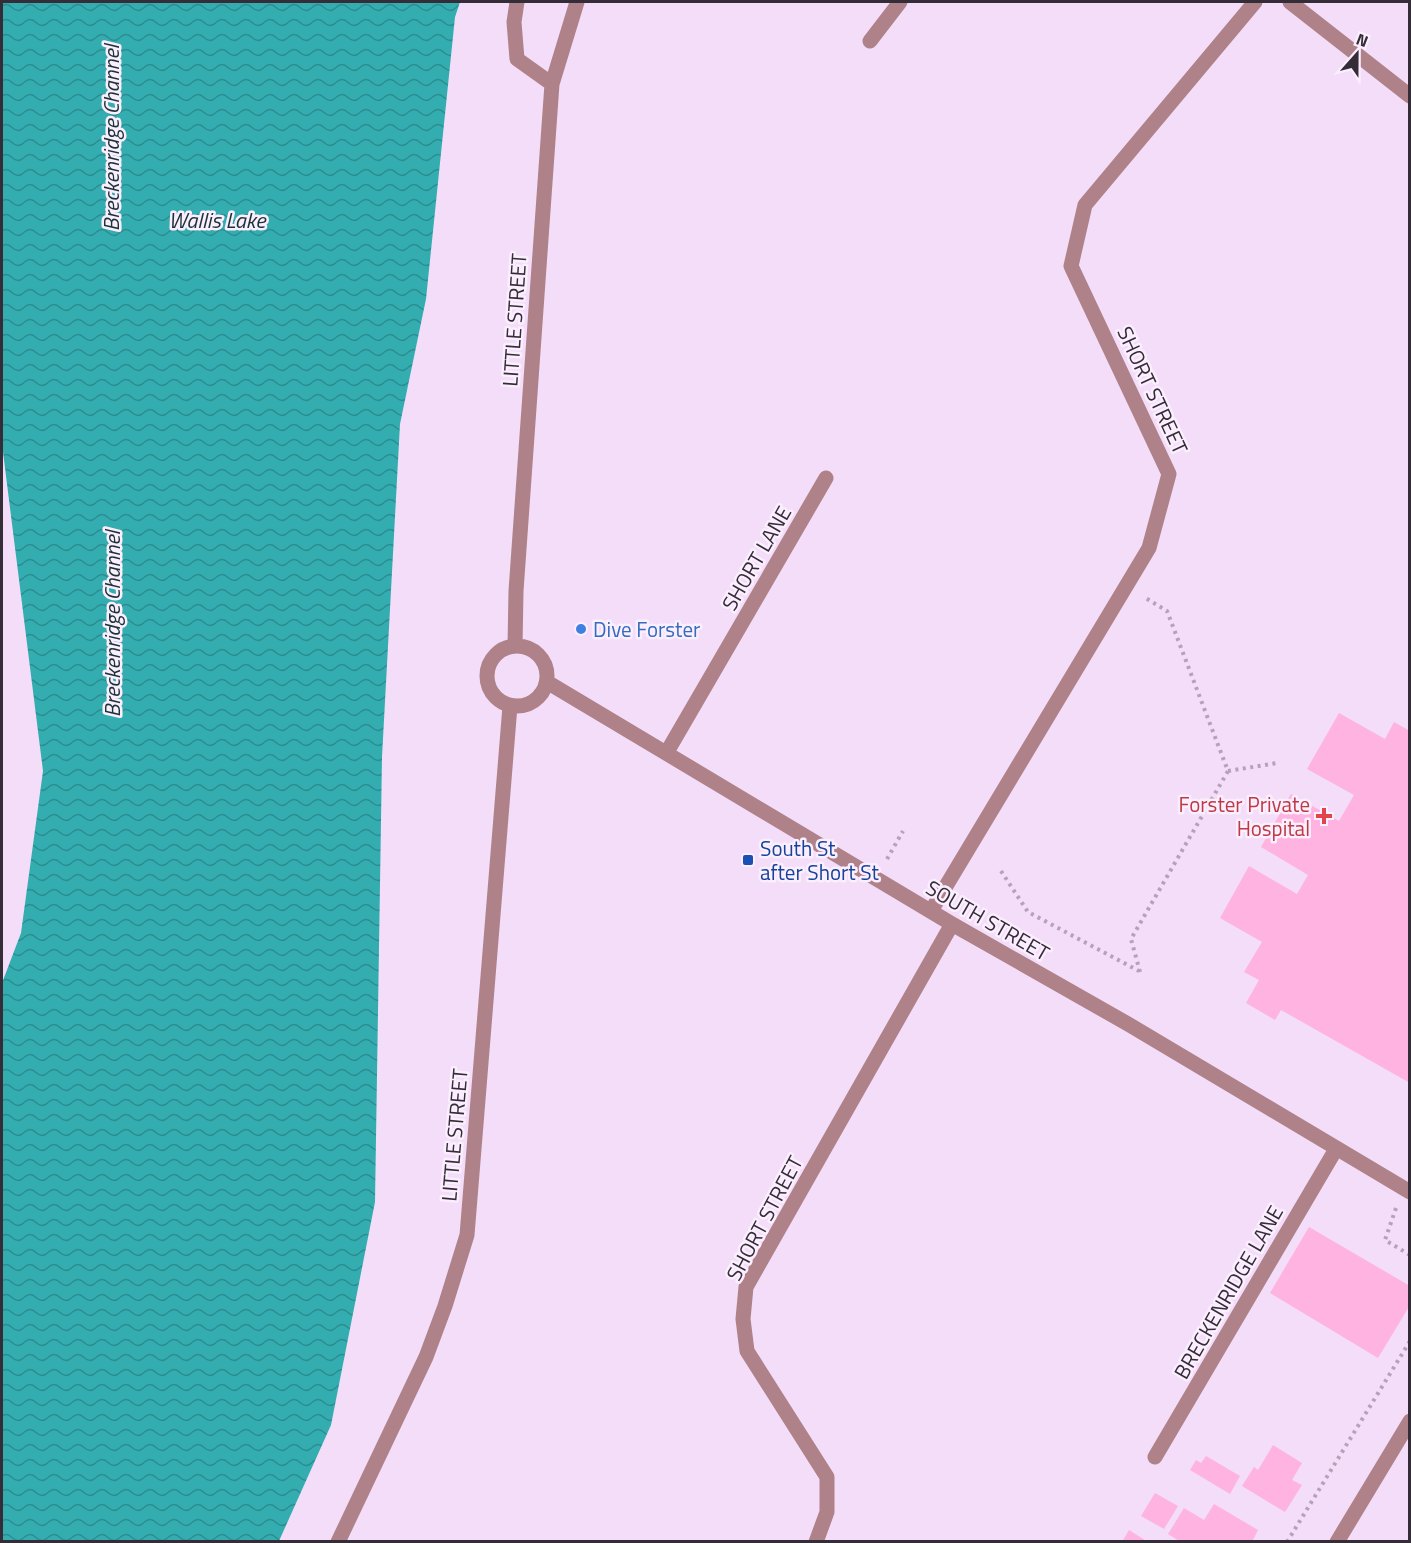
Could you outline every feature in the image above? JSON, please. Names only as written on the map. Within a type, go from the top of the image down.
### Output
[{"type":"street","points":[[518,2],[514,22],[517,59],[552,84]]},
{"type":"street","name":"LITTLE STREET","points":[[515,646],[516,591],[552,84],[577,2]]},
{"type":"street","points":[[870,41],[900,2]]},
{"type":"street","name":"SHORT STREET","points":[[931,911],[1149,548],[1168,474],[1071,266],[1085,205],[1255,2]]},
{"type":"street","points":[[1290,2],[1410,96]]},
{"type":"street","name":"SHORT LANE","points":[[667,752],[826,478]]},
{"type":"street","points":[[515,646],[525,647],[538,656],[544,664],[547,681],[543,691],[531,703],[521,706],[510,706],[495,698],[489,689],[486,676],[488,665],[496,654],[505,648],[515,646]]},
{"type":"street","name":"SOUTH STREET","points":[[547,681],[952,924],[1128,1024],[1406,1190]]},
{"type":"street","name":"LITTLE STREET","points":[[338,1542],[426,1357],[467,1235],[510,706]]},
{"type":"street","name":"SHORT STREET","points":[[816,1542],[826,1512],[827,1477],[747,1352],[743,1319],[746,1287],[952,924]]},
{"type":"street","name":"BRECKENRIDGE LANE","points":[[1155,1456],[1336,1149]]},
{"type":"street","points":[[1337,1542],[1410,1421]]},
{"type":"path","points":[[1126,586],[1167,612],[1228,771]]},
{"type":"path","points":[[1228,771],[1277,763]]},
{"type":"path","points":[[1001,871],[1028,912],[1140,972],[1131,939],[1228,771]]},
{"type":"path","points":[[876,878],[903,831]]},
{"type":"path","points":[[1406,1190],[1385,1240],[1410,1255]]},
{"type":"path","points":[[1287,1542],[1410,1341]]},
{"type":"water","name":"Wallis Lake","points":[[2,2],[460,2],[455,17],[426,299],[400,424],[382,757],[375,1202],[331,1425],[279,1541],[2,1541],[2,983],[21,933],[43,771],[2,444]]},
{"type":"building","points":[[1339,713],[1385,739],[1394,722],[1410,731],[1410,1083],[1281,1010],[1275,1020],[1246,1003],[1259,980],[1244,972],[1262,942],[1220,918],[1249,866],[1297,894],[1308,875],[1261,847],[1291,794],[1339,821],[1354,795],[1307,769]]},
{"type":"building","points":[[1309,1227],[1410,1286],[1410,1305],[1378,1358],[1270,1293]]},
{"type":"building","points":[[1273,1445],[1302,1463],[1292,1480],[1302,1485],[1285,1512],[1242,1486],[1254,1467],[1258,1470]]},
{"type":"building","points":[[1206,1456],[1240,1476],[1230,1494],[1190,1470],[1196,1460],[1201,1463]]},
{"type":"building","points":[[1155,1493],[1178,1506],[1164,1529],[1141,1516]]},
{"type":"building","points":[[1214,1504],[1258,1530],[1252,1542],[1181,1542],[1168,1534],[1184,1508],[1204,1520]]},
{"type":"building","points":[[1129,1530],[1148,1542],[1122,1542]]},
{"type":"place","name":"Dive Forster","points":[[581,629]]},
{"type":"place","name":"Forster Private Hospital","points":[[1324,816]]},
{"type":"place","name":"South St after Short St","points":[[748,860]]},
{"type":"water label","name":"Breckenridge Channel","points":[[111,138]]},
{"type":"water label","name":"Breckenridge Channel","points":[[112,624]]}]
